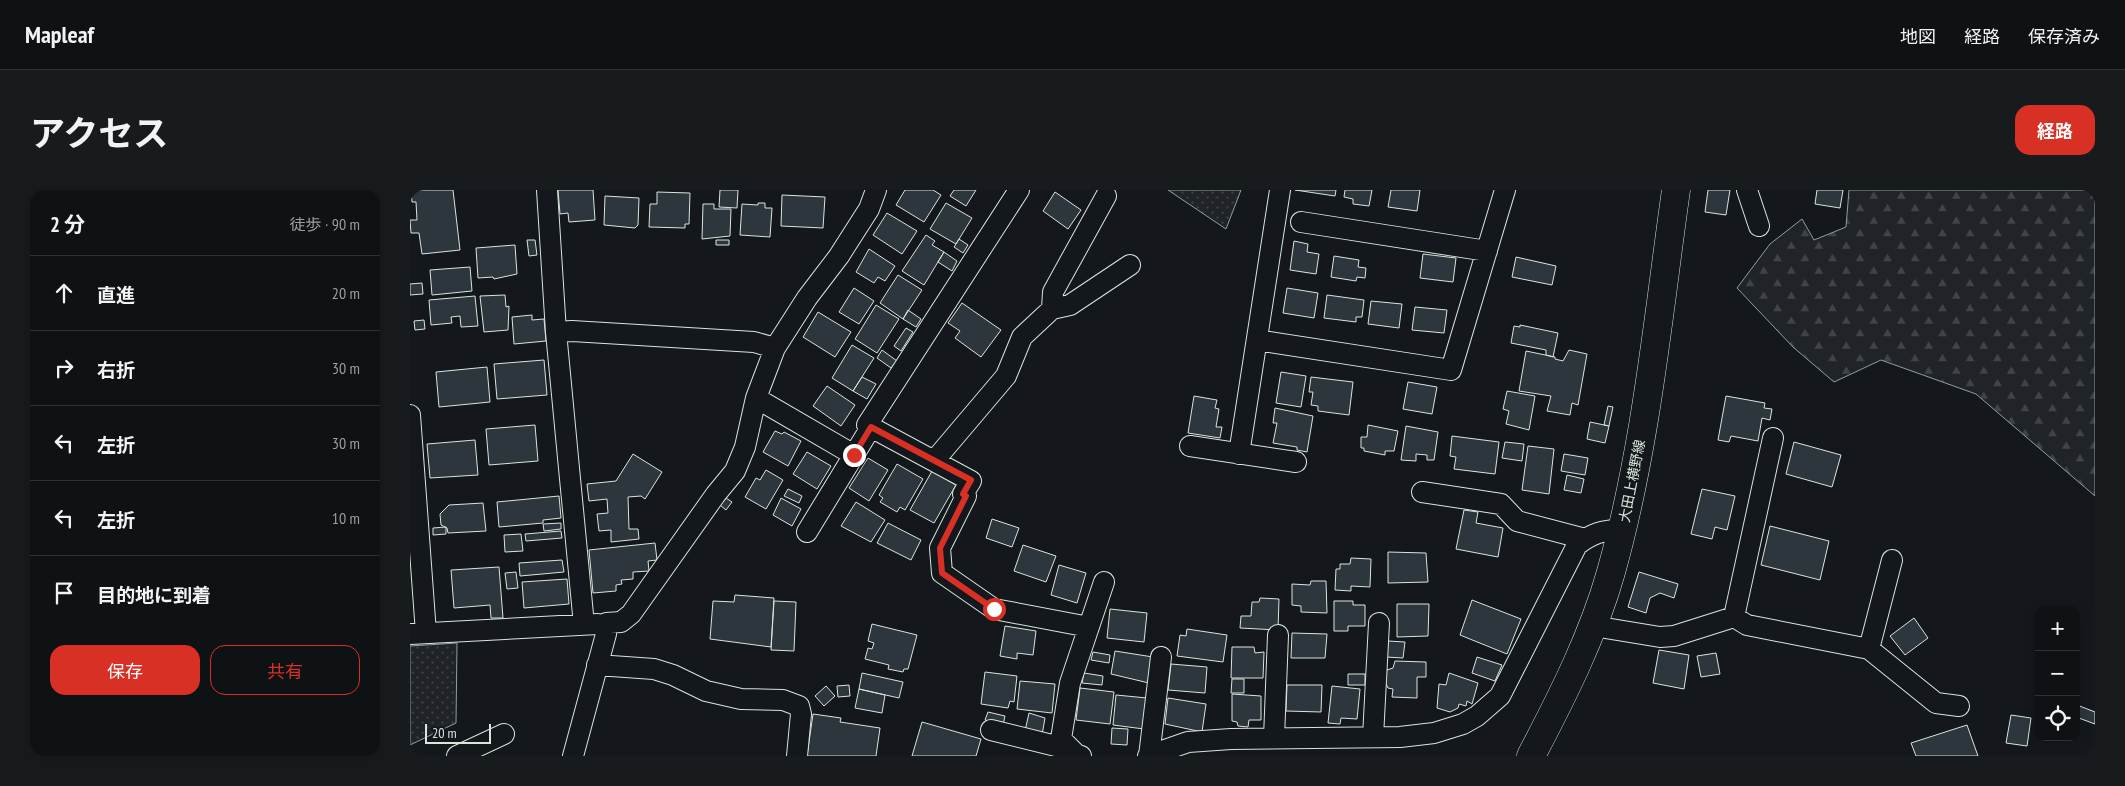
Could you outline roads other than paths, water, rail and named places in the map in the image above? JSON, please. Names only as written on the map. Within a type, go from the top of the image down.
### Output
[{"type":"main road","name":"大田上横野線","points":[[1532,756],[1562,698],[1593,626],[1611,572],[1622,530],[1640,443],[1676,190]]},
{"type":"street","points":[[547,190],[556,332],[584,624]]},
{"type":"street","points":[[410,415],[418,633],[621,622],[631,614],[716,494],[735,471],[746,447],[756,398],[774,348],[870,209],[876,190]]},
{"type":"street","points":[[1019,190],[867,425],[971,480],[963,494],[966,496],[940,548],[942,573],[994,609],[1089,628]]},
{"type":"street","points":[[1239,454],[1280,190]]},
{"type":"street","points":[[1257,340],[1451,370],[1506,190]]},
{"type":"street","points":[[1747,190],[1759,226]]},
{"type":"street","points":[[1052,309],[1053,292],[1106,196]]},
{"type":"street","points":[[1301,222],[1487,251]]},
{"type":"street","points":[[934,461],[1006,376],[1022,337],[1052,309],[1070,305],[1130,265]]},
{"type":"street","points":[[556,332],[572,331],[754,342],[774,348]]},
{"type":"street","points":[[756,398],[854,455]]},
{"type":"street","points":[[807,532],[871,427]]},
{"type":"street","points":[[1734,617],[1773,438]]},
{"type":"street","points":[[1190,446],[1296,462]]},
{"type":"street","points":[[1422,492],[1501,504],[1516,521],[1585,539]]},
{"type":"street","points":[[1161,657],[1148,756],[1188,742],[1274,738],[1400,737],[1449,730],[1463,724],[1489,707],[1500,696],[1576,545],[1609,529],[1622,530]]},
{"type":"street","points":[[1870,649],[1892,560]]},
{"type":"street","points":[[1076,753],[1061,739],[1070,683],[1104,582]]},
{"type":"street","points":[[1593,626],[1660,637],[1674,636],[1734,617],[1747,625],[1870,649],[1936,703],[1959,706]]},
{"type":"street","points":[[573,756],[596,665],[606,634],[606,623]]},
{"type":"street","points":[[1373,737],[1379,623]]},
{"type":"street","points":[[1274,738],[1278,635]]},
{"type":"street","points":[[596,665],[654,669],[706,691],[741,699],[783,700],[799,706],[801,714],[797,756]]},
{"type":"street","points":[[991,730],[1076,753]]},
{"type":"street","points":[[457,756],[504,734]]}]
